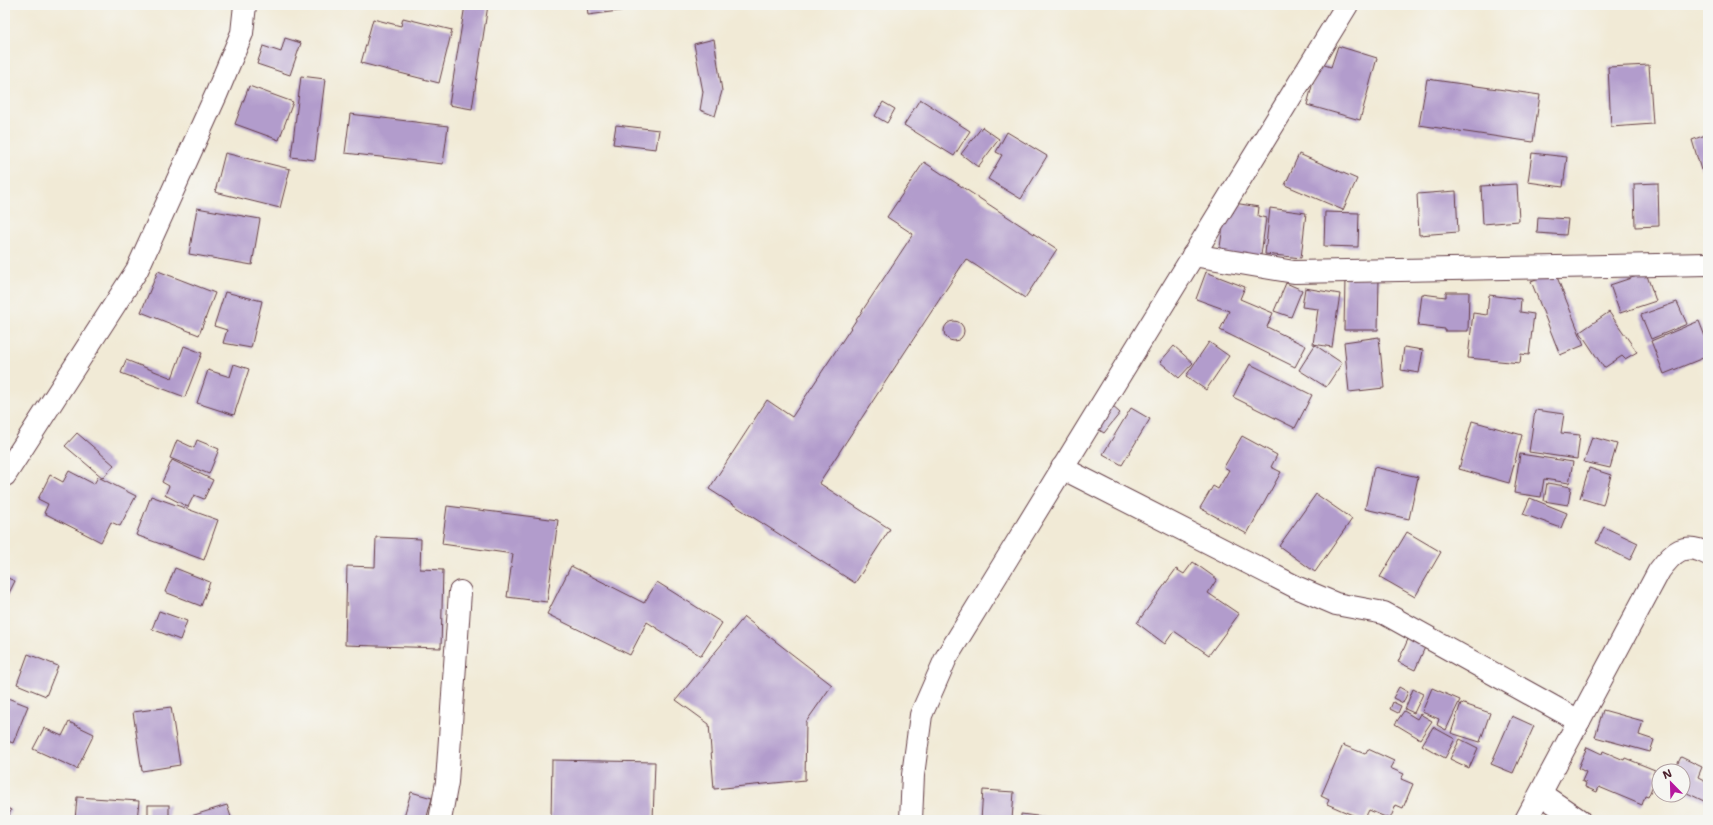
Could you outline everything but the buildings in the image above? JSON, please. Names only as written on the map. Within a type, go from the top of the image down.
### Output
[{"type":"street","points":[[5,475],[138,270],[242,33],[245,5]]},
{"type":"street","points":[[911,820],[913,775],[921,715],[946,658],[1346,5]]},
{"type":"street","points":[[1193,255],[1294,272],[1708,264]]},
{"type":"street","points":[[1062,468],[1296,587],[1336,604],[1384,613],[1579,721]]},
{"type":"street","points":[[1526,820],[1659,571],[1670,556],[1683,549],[1697,548],[1708,554]]},
{"type":"street","points":[[440,820],[447,782],[460,592]]},
{"type":"street","points":[[1541,794],[1579,820]]}]
